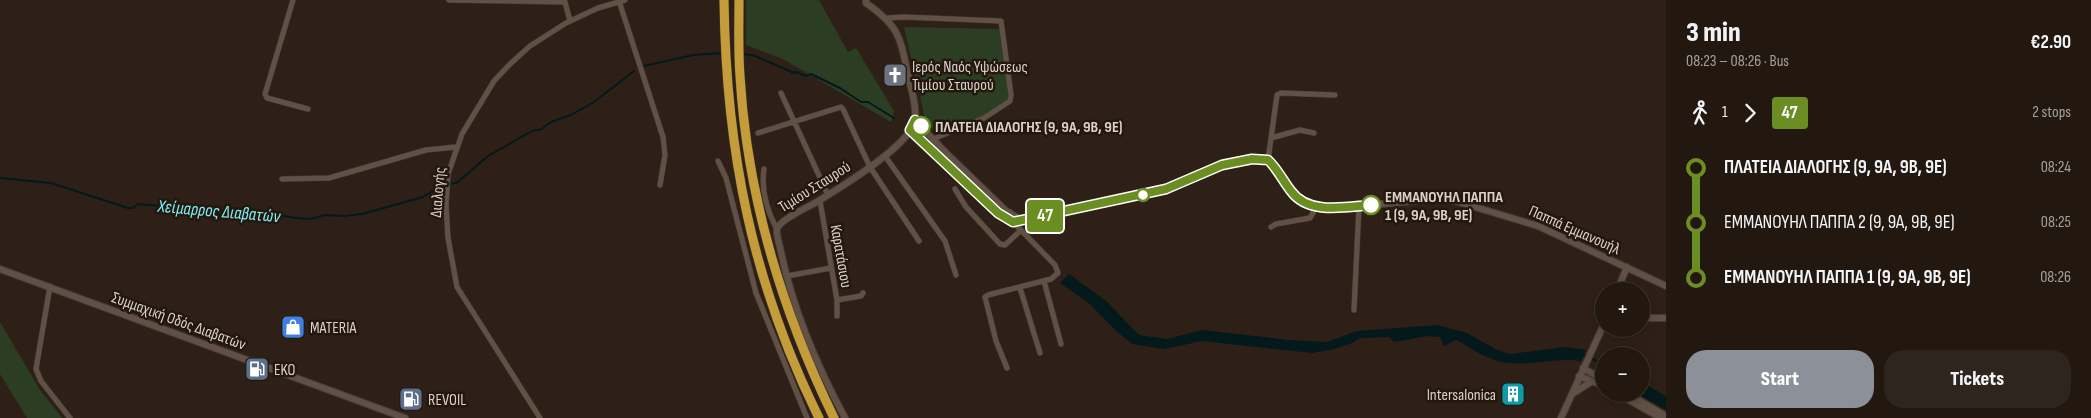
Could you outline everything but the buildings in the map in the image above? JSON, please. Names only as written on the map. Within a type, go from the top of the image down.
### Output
[{"type":"highway","points":[[724,0],[725,56],[736,164],[752,240],[785,342],[819,418]]},
{"type":"highway","points":[[739,0],[739,57],[747,143],[759,208],[777,279],[798,339],[834,418]]},
{"type":"street","points":[[293,0],[265,94],[267,98],[308,109]]},
{"type":"street","points":[[449,0],[565,2],[570,21]]},
{"type":"street","points":[[858,0],[866,2],[887,18],[896,31],[902,48],[915,120],[1005,210],[1023,220]]},
{"type":"street","points":[[622,1],[664,137],[660,185]]},
{"type":"street","name":"Διαλογής","points":[[540,418],[457,287],[448,238],[446,204],[448,174],[456,147],[477,108],[501,73],[530,46],[570,21],[622,1]]},
{"type":"street","points":[[887,18],[904,17],[1001,22],[1011,95],[1010,101],[984,118],[933,139]]},
{"type":"street","points":[[781,93],[828,195]]},
{"type":"street","points":[[1271,227],[1276,224],[1310,218],[1314,211],[1314,206],[1304,203],[1292,193],[1268,160],[1276,97],[1278,94],[1335,94]]},
{"type":"street","points":[[758,133],[841,107],[870,167],[919,241]]},
{"type":"street","name":"Τιμίου Σταυρού","points":[[845,418],[815,356],[787,276],[777,229],[782,222],[820,201],[885,156],[900,143],[915,120]]},
{"type":"street","points":[[910,130],[998,213],[1013,222],[1057,269],[1058,273],[1044,282],[988,295],[985,298],[996,341],[1007,368]]},
{"type":"street","points":[[1271,138],[1300,130],[1314,133]]},
{"type":"street","points":[[282,179],[329,178],[426,150],[456,147]]},
{"type":"street","points":[[885,156],[945,241],[956,275]]},
{"type":"street","points":[[1013,222],[1166,189],[1222,165],[1252,159],[1268,160]]},
{"type":"street","points":[[718,161],[726,178],[756,293],[807,418]]},
{"type":"street","points":[[764,169],[763,190],[770,216],[777,229]]},
{"type":"street","points":[[955,189],[966,207],[1000,244],[1005,245],[1020,231]]},
{"type":"street","name":"Παππά Εμμανουήλ","points":[[1314,206],[1359,206],[1438,199],[1455,201],[1530,223],[1666,286]]},
{"type":"street","name":"Καρατάσιου","points":[[820,201],[837,300],[837,316]]},
{"type":"street","points":[[1354,310],[1359,206]]},
{"type":"street","points":[[1621,282],[1627,267]]},
{"type":"street","points":[[787,276],[831,268]]},
{"type":"street","name":"Συμμαχική Οδός Διαβατών","points":[[0,269],[405,418]]},
{"type":"street","points":[[1044,282],[1061,344]]},
{"type":"street","points":[[50,286],[36,369],[41,381],[70,418]]},
{"type":"street","points":[[1020,288],[1040,353]]},
{"type":"street","points":[[837,300],[861,296],[863,292]]},
{"type":"street","points":[[1650,318],[1666,318]]},
{"type":"street","points":[[1560,418],[1597,337]]},
{"type":"street","points":[[1584,365],[1595,373]]},
{"type":"street","points":[[1579,376],[1595,383]]},
{"type":"street","points":[[1571,395],[1591,382]]},
{"type":"street","points":[[1632,402],[1661,418]]},
{"type":"street","points":[[1642,402],[1666,416]]},
{"type":"green space","points":[[746,0],[819,0],[848,52],[856,48],[894,111],[891,122],[783,59],[746,45]]},
{"type":"green space","points":[[904,27],[999,29],[1009,100],[976,120],[936,134],[925,118]]},
{"type":"green space","points":[[0,322],[40,390],[62,418],[27,418],[0,374]]},
{"type":"water","points":[[1069,274],[1106,301],[1139,335],[1167,339],[1202,330],[1289,340],[1327,342],[1357,331],[1437,325],[1467,333],[1497,350],[1510,354],[1566,347],[1586,350],[1581,361],[1561,360],[1512,363],[1490,358],[1456,340],[1444,346],[1440,337],[1428,336],[1394,342],[1389,337],[1360,338],[1335,349],[1312,353],[1202,341],[1164,349],[1132,344],[1116,331],[1090,304],[1060,283]]},
{"type":"water","points":[[1650,387],[1666,396],[1666,410],[1650,401]]},
{"type":"waterway","name":"Χείμαρρος Διαβατών","points":[[644,66],[693,55],[722,53]]},
{"type":"waterway","name":"Χείμαρρος Διαβατών","points":[[742,54],[753,55],[794,73],[806,76],[811,74],[840,88],[861,102],[868,102],[894,118]]},
{"type":"waterway","name":"Χείμαρρος Διαβατών","points":[[451,184],[458,182],[488,156],[534,130],[540,130],[551,122],[571,115],[594,102],[634,71]]},
{"type":"waterway","name":"Χείμαρρος Διαβατών","points":[[0,178],[51,183],[128,208],[133,208],[138,204],[227,211],[231,208],[310,219],[325,215],[345,216],[362,214],[423,197],[437,188]]},
{"type":"waterway","name":"Χείμαρρος Διαβατών","points":[[1583,355],[1595,360]]},
{"type":"bus line","name":"47","points":[[921,126],[915,120],[910,130],[998,213],[1013,222],[1166,189],[1177,186],[1212,168],[1262,158],[1271,162],[1292,193],[1304,203],[1324,207],[1371,205]]},
{"type":"place","name":"Ιερός Ναός Υψώσεως Τιμίου Σταυρού","points":[[895,75]]},
{"type":"place","name":"ΠΛΑΤΕΙΑ ΔΙΑΛΟΓΗΣ (9, 9Α, 9Β, 9Ε)","points":[[921,126]]},
{"type":"place","name":"ΕΜΜΑΝΟΥΗΛ ΠΑΠΠΑ 1 (9, 9Α, 9Β, 9Ε)","points":[[1371,205]]},
{"type":"place","name":"MATERIA","points":[[293,327]]},
{"type":"place","name":"EKO","points":[[257,369]]},
{"type":"place","name":"Intersalonica","points":[[1513,394]]},
{"type":"place","name":"REVOIL","points":[[411,399]]}]
